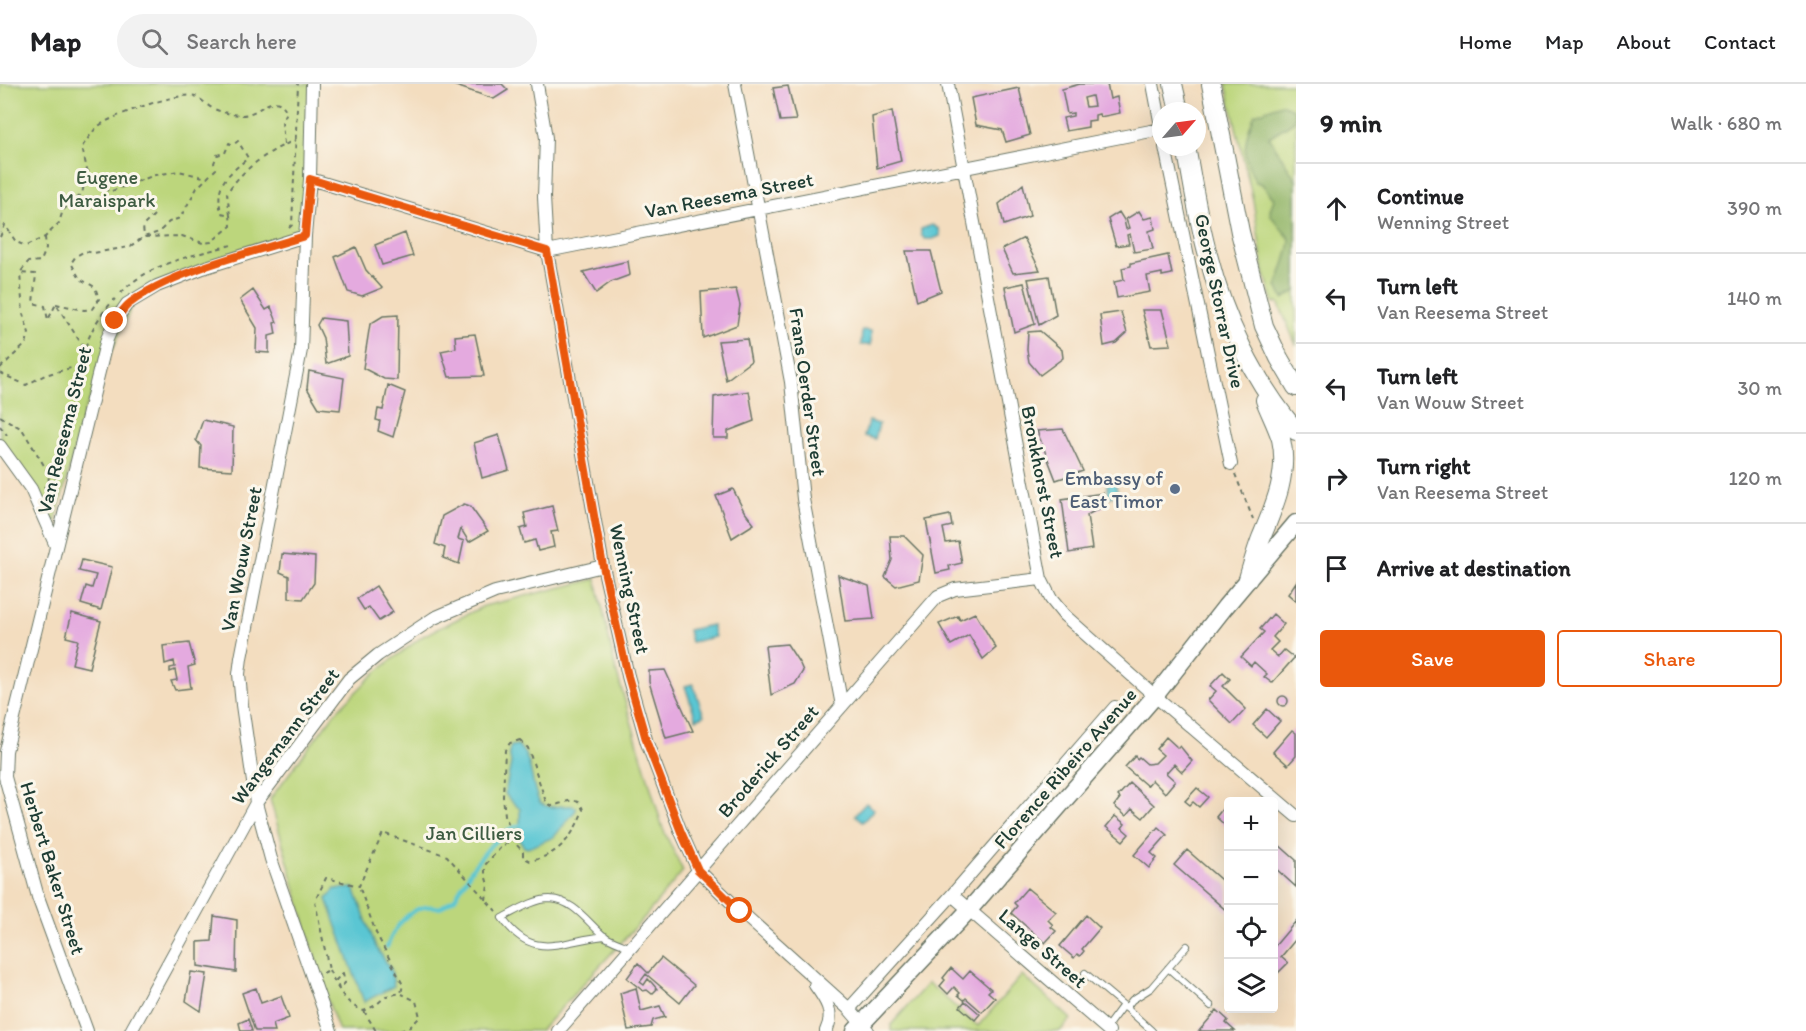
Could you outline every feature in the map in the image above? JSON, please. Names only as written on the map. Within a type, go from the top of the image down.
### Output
[{"type":"main road","points":[[1173,84],[1177,102]]},
{"type":"main road","name":"George Storrar Drive","points":[[1211,84],[1240,232],[1264,326],[1296,387]]},
{"type":"main road","name":"George Storrar Drive","points":[[1188,156],[1208,256],[1225,310],[1254,372],[1296,431]]},
{"type":"main road","points":[[1248,579],[1280,489],[1283,463],[1280,438],[1254,372]]},
{"type":"main road","name":"Florence Ribeiro Avenue","points":[[862,1028],[969,910],[1155,696],[1248,579],[1296,523]]},
{"type":"street","name":"Van Wouw Street","points":[[312,84],[310,179],[305,236],[300,361],[239,674],[256,802],[272,859],[331,1031]]},
{"type":"street","name":"Wenning Street","points":[[537,84],[546,138],[544,197],[547,251],[603,566],[628,676],[647,743],[698,870],[849,1009],[862,1028]]},
{"type":"street","name":"Frans Oerder Street","points":[[735,84],[791,382],[803,499],[842,706]]},
{"type":"street","name":"Bronkhorst Street","points":[[948,84],[1041,579],[1057,608],[1155,696],[1296,816]]},
{"type":"street","points":[[1153,84],[1156,102]]},
{"type":"street","name":"Van Reesema Street","points":[[310,179],[547,251],[1152,129]]},
{"type":"street","name":"George Storrar Drive","points":[[1167,156],[1231,464]]},
{"type":"street","name":"Van Reesema Street","points":[[56,546],[107,339],[115,321],[127,304],[157,286],[203,268],[305,236]]},
{"type":"street","points":[[0,446],[31,489],[56,546]]},
{"type":"street","name":"Herbert Baker Street","points":[[56,546],[9,732],[5,777],[38,897],[87,1031]]},
{"type":"street","name":"Wangemann Street","points":[[131,1031],[256,802],[349,679],[402,638],[434,618],[495,592],[603,566]]},
{"type":"street","name":"Broderick Street","points":[[558,1031],[933,602],[945,592],[962,588],[1041,579]]},
{"type":"street","points":[[849,1009],[952,895],[1115,707]]},
{"type":"street","name":"Lange Street","points":[[952,895],[1107,1030]]},
{"type":"street","points":[[802,968],[828,1006],[830,1023],[826,1031]]},
{"type":"lane","points":[[605,936],[545,947],[531,944],[513,933],[502,918],[525,906],[549,899],[562,902],[579,912],[605,936],[630,948]]},
{"type":"lane","points":[[1107,1030],[1125,1007],[1148,991],[1187,946]]},
{"type":"lane","points":[[1168,968],[1211,1006]]},
{"type":"lane","points":[[1085,973],[1152,1031]]},
{"type":"path","points":[[286,230],[292,225],[298,84]]},
{"type":"path","points":[[0,237],[5,225],[16,242],[26,246],[45,237],[59,224],[63,210],[82,194],[87,170],[82,147],[97,127],[170,97],[194,96],[214,109],[242,115],[260,110],[267,104],[278,102],[283,104],[287,112],[282,122],[284,144]]},
{"type":"path","points":[[144,237],[182,236],[203,243],[211,242],[231,226],[227,193],[234,181],[247,168],[284,144],[296,140]]},
{"type":"path","points":[[56,304],[84,310],[92,309],[99,299],[95,288],[80,279],[71,263],[76,256],[85,251],[93,253],[129,247],[144,237],[159,232],[169,222],[180,218],[197,188],[216,169],[214,163],[217,155],[225,153],[228,143],[233,145],[238,141],[248,158],[224,179],[218,198],[221,213],[230,215]]},
{"type":"path","points":[[87,170],[109,192],[155,175],[179,171],[207,178]]},
{"type":"path","points":[[144,237],[143,226],[154,215]]},
{"type":"path","points":[[0,368],[27,344],[29,333],[23,314],[20,273],[28,262],[41,261],[46,249],[45,237]]},
{"type":"path","points":[[0,416],[22,429],[41,457],[48,472],[51,496],[84,348],[99,315],[129,284],[171,262],[240,243]]},
{"type":"path","points":[[20,273],[36,274],[33,303],[45,306],[48,320],[56,304]]},
{"type":"path","points":[[56,304],[84,348]]},
{"type":"path","points":[[0,373],[26,385],[45,375],[82,365]]},
{"type":"path","points":[[1231,464],[1261,538]]},
{"type":"path","points":[[520,740],[528,748],[546,802],[552,806],[569,800],[576,801],[581,804],[583,810],[567,842],[539,859],[530,861],[523,857],[523,852],[514,839],[505,815],[503,782],[505,750],[510,743],[520,740]]},
{"type":"path","points":[[401,993],[403,985],[376,933],[359,886],[383,833],[447,856],[502,918]]},
{"type":"path","points":[[486,900],[488,885],[485,865],[502,846],[514,839]]},
{"type":"path","points":[[359,886],[326,878],[315,901],[328,970],[353,1008],[364,1011],[376,1005],[386,996],[401,993],[416,1001],[420,1017],[410,1027],[400,1031]]},
{"type":"path","points":[[312,979],[328,970]]},
{"type":"path","points":[[343,973],[345,983],[339,989],[336,980],[343,973]]},
{"type":"path","points":[[364,1011],[376,1031]]},
{"type":"green space","name":"Eugene Maraispark","points":[[0,84],[314,84],[306,234],[140,289],[84,412],[55,524],[0,447]]},
{"type":"green space","points":[[1226,84],[1296,84],[1296,345],[1278,302],[1274,303],[1264,272],[1253,200]]},
{"type":"green space","points":[[1281,104],[1293,109],[1295,115],[1293,122],[1269,137],[1296,180],[1296,291],[1283,299],[1277,286],[1290,239],[1271,216],[1270,210],[1274,199],[1262,184],[1256,182],[1248,164],[1245,148],[1255,114]]},
{"type":"green space","name":"Jan Cilliers","points":[[596,579],[615,667],[663,829],[683,871],[642,920],[540,1031],[339,1031],[326,996],[270,799],[334,714],[376,672],[423,636],[484,606]]},
{"type":"green space","points":[[1022,975],[1071,1019],[1060,1031],[891,1031],[891,1025],[928,983],[978,1026]]},
{"type":"water","points":[[932,225],[939,229],[940,236],[925,239],[921,235],[921,229]]},
{"type":"water","points":[[862,330],[871,331],[871,345],[861,345]]},
{"type":"water","points":[[869,421],[879,424],[875,439],[864,436]]},
{"type":"water","points":[[1115,480],[1118,495],[1109,497],[1107,482]]},
{"type":"water","points":[[712,625],[715,637],[691,642],[688,630]]},
{"type":"water","points":[[693,684],[704,716],[696,719],[685,686]]},
{"type":"water","points":[[517,745],[526,757],[540,803],[549,807],[576,807],[554,837],[528,848],[524,847],[520,840],[520,809],[505,793],[511,763],[509,752],[511,746]]},
{"type":"water","points":[[866,803],[874,809],[863,822],[855,815]]},
{"type":"water","points":[[354,888],[376,947],[391,969],[394,986],[364,1002],[327,899],[335,889]]},
{"type":"building","points":[[450,84],[502,84],[508,90],[494,99]]},
{"type":"building","points":[[1080,84],[1107,84],[1110,99],[1117,97],[1120,113],[1100,117],[1099,114],[1095,115],[1095,120],[1088,121],[1088,127],[1066,131],[1063,118],[1073,116],[1073,113],[1067,114],[1062,89]],"holes":[[[1092,96],[1094,106],[1086,107],[1084,98]]]},
{"type":"building","points":[[788,86],[796,120],[780,121],[773,88]]},
{"type":"building","points":[[1019,88],[1030,135],[1006,142],[1002,130],[976,125],[971,98]]},
{"type":"building","points":[[892,111],[901,161],[877,168],[872,117]]},
{"type":"building","points":[[1023,184],[1030,216],[1004,225],[999,204]]},
{"type":"building","points":[[1139,211],[1144,219],[1153,217],[1155,229],[1149,231],[1153,249],[1134,252],[1130,234],[1127,235],[1129,244],[1116,246],[1108,219],[1119,212],[1126,229],[1129,228],[1126,219]]},
{"type":"building","points":[[405,233],[413,256],[382,265],[375,245]]},
{"type":"building","points":[[1024,238],[1040,270],[1013,273],[1002,249]]},
{"type":"building","points":[[356,247],[366,270],[382,288],[362,296],[348,292],[335,257]]},
{"type":"building","points":[[906,251],[931,251],[941,291],[917,301]]},
{"type":"building","points":[[1168,255],[1172,274],[1147,276],[1150,292],[1117,298],[1114,282],[1124,280],[1122,268],[1131,266],[1131,263]]},
{"type":"building","points":[[628,261],[630,275],[611,282],[596,293],[583,272]]},
{"type":"building","points":[[1049,276],[1056,315],[1039,325],[1028,279]]},
{"type":"building","points":[[1024,283],[1035,324],[1014,332],[1005,287]]},
{"type":"building","points":[[736,289],[740,305],[737,325],[703,338],[701,292]]},
{"type":"building","points":[[253,290],[266,310],[271,307],[277,322],[274,323],[276,334],[269,336],[269,353],[256,352],[257,328],[240,300]]},
{"type":"building","points":[[1142,310],[1162,310],[1171,345],[1151,346]]},
{"type":"building","points":[[1121,312],[1127,333],[1116,343],[1104,346],[1100,315]]},
{"type":"building","points":[[398,315],[397,380],[384,379],[363,368],[370,324],[383,316]]},
{"type":"building","points":[[321,318],[346,321],[348,356],[326,364],[323,338],[317,325]]},
{"type":"building","points":[[1040,331],[1062,350],[1063,358],[1040,375],[1029,362],[1027,350],[1028,332]]},
{"type":"building","points":[[475,334],[484,376],[449,377],[441,351],[456,348],[455,336]]},
{"type":"building","points":[[747,339],[751,361],[726,380],[718,341]]},
{"type":"building","points":[[309,371],[344,378],[340,410],[319,408],[307,388]]},
{"type":"building","points":[[388,385],[405,392],[393,437],[378,431],[380,421],[376,420],[378,409],[383,410]]},
{"type":"building","points":[[749,391],[754,421],[728,431],[728,438],[713,438],[714,397]]},
{"type":"building","points":[[203,420],[233,427],[232,470],[200,468],[201,446],[196,440]]},
{"type":"building","points":[[1063,429],[1083,471],[1056,480],[1037,431]]},
{"type":"building","points":[[499,435],[509,470],[482,478],[474,443]]},
{"type":"building","points":[[733,489],[744,511],[754,524],[732,538],[716,496]]},
{"type":"building","points":[[1103,493],[1104,506],[1087,515],[1092,549],[1069,553],[1062,499]]},
{"type":"building","points":[[464,504],[470,506],[488,531],[469,542],[461,529],[458,539],[464,541],[459,564],[443,558],[445,548],[435,544],[442,516]]},
{"type":"building","points":[[552,506],[558,531],[551,532],[554,547],[538,551],[535,540],[524,543],[520,529],[527,527],[524,513]]},
{"type":"building","points":[[950,515],[952,526],[943,528],[946,543],[958,541],[962,563],[949,566],[950,570],[936,573],[926,520]]},
{"type":"building","points":[[890,536],[904,536],[923,555],[919,580],[896,586],[885,577],[892,560]]},
{"type":"building","points":[[282,554],[315,557],[314,583],[303,599],[289,598],[289,576],[280,572]]},
{"type":"building","points":[[82,560],[112,567],[101,610],[81,604],[86,586],[92,588],[96,575],[79,571]]},
{"type":"building","points":[[838,575],[869,586],[874,619],[845,621]]},
{"type":"building","points":[[1296,582],[1296,601],[1288,594]]},
{"type":"building","points":[[376,586],[393,612],[379,621],[369,607],[364,610],[357,599]]},
{"type":"building","points":[[72,613],[101,621],[89,668],[72,664],[78,640],[66,637]]},
{"type":"building","points":[[975,613],[996,648],[983,659],[969,635],[951,645],[939,624],[958,616],[960,620]]},
{"type":"building","points":[[1273,614],[1284,624],[1273,637],[1278,642],[1270,650],[1278,657],[1284,650],[1294,658],[1272,683],[1264,677],[1267,674],[1254,662],[1251,666],[1241,657],[1264,632],[1260,629]]},
{"type":"building","points":[[189,643],[195,665],[188,667],[191,688],[175,690],[171,681],[177,680],[175,670],[170,672],[170,668],[175,667],[174,661],[165,664],[163,646]]},
{"type":"building","points":[[787,644],[803,671],[795,684],[771,695],[765,646]]},
{"type":"building","points":[[665,670],[693,731],[666,738],[649,682],[649,671]]},
{"type":"building","points":[[1223,672],[1230,679],[1223,686],[1246,709],[1232,724],[1208,700],[1216,691],[1210,686]]},
{"type":"building","points":[[1283,696],[1288,701],[1283,706],[1278,701]]},
{"type":"building","points":[[1267,709],[1280,721],[1266,737],[1253,725]]},
{"type":"building","points":[[1292,730],[1296,733],[1296,756],[1288,765],[1273,752]]},
{"type":"building","points":[[1166,737],[1178,748],[1180,746],[1192,761],[1182,772],[1174,764],[1166,773],[1175,781],[1165,793],[1152,780],[1147,786],[1125,767],[1135,756],[1147,764],[1155,763],[1163,755],[1156,749]]},
{"type":"building","points":[[1130,783],[1154,805],[1143,818],[1132,809],[1126,816],[1114,806],[1120,798],[1118,796]]},
{"type":"building","points":[[1197,788],[1208,797],[1199,807],[1193,802],[1190,805],[1185,801]]},
{"type":"building","points":[[1224,807],[1224,824],[1216,817]]},
{"type":"building","points":[[1115,816],[1125,824],[1122,828],[1129,834],[1123,841],[1106,827]]},
{"type":"building","points":[[1158,827],[1167,835],[1151,853],[1157,858],[1149,868],[1134,855]]},
{"type":"building","points":[[1278,844],[1296,860],[1296,887],[1278,871]]},
{"type":"building","points":[[1187,850],[1224,882],[1224,909],[1174,865]]},
{"type":"building","points":[[1027,888],[1056,912],[1048,920],[1056,931],[1045,943],[1011,913],[1017,906],[1014,903]]},
{"type":"building","points":[[1086,915],[1100,928],[1082,949],[1084,951],[1080,956],[1077,954],[1074,958],[1060,946]]},
{"type":"building","points":[[214,916],[237,920],[236,972],[198,966],[198,942],[212,941]]},
{"type":"building","points":[[1296,921],[1296,939],[1281,957],[1288,963],[1278,973],[1278,959],[1278,942]]},
{"type":"building","points":[[661,958],[694,985],[680,1003],[646,974],[640,982],[644,985],[648,979],[657,989],[652,994],[647,990],[643,991],[627,978],[638,963],[648,973]]},
{"type":"building","points":[[951,968],[963,979],[970,971],[991,989],[988,992],[995,998],[982,1012],[966,998],[964,1000],[958,995],[960,993],[954,987],[948,994],[940,986]]},
{"type":"building","points":[[191,972],[207,974],[201,1011],[186,1001]]},
{"type":"building","points":[[256,988],[261,1003],[281,996],[289,1018],[273,1024],[275,1031],[255,1031],[242,993]]},
{"type":"building","points":[[636,988],[641,1011],[660,1006],[665,1017],[653,1020],[651,1027],[628,1030],[620,993]]},
{"type":"building","points":[[965,1001],[980,1014],[975,1020],[960,1007]]},
{"type":"building","points":[[1217,1010],[1228,1020],[1226,1023],[1235,1031],[1199,1031]]},
{"type":"building","points":[[248,1019],[252,1031],[241,1031],[239,1023]]},
{"type":"waterway","points":[[387,947],[395,930],[407,916],[422,908],[431,906],[440,908],[455,898],[473,867],[491,845],[510,829],[520,825]]},
{"type":"place","name":"Embassy of East Timor","points":[[1175,489]]},
{"type":"route","points":[[115,321],[127,304],[157,286],[203,268],[305,236],[310,179],[547,251],[603,566],[628,676],[647,743],[698,870],[740,911]]}]
